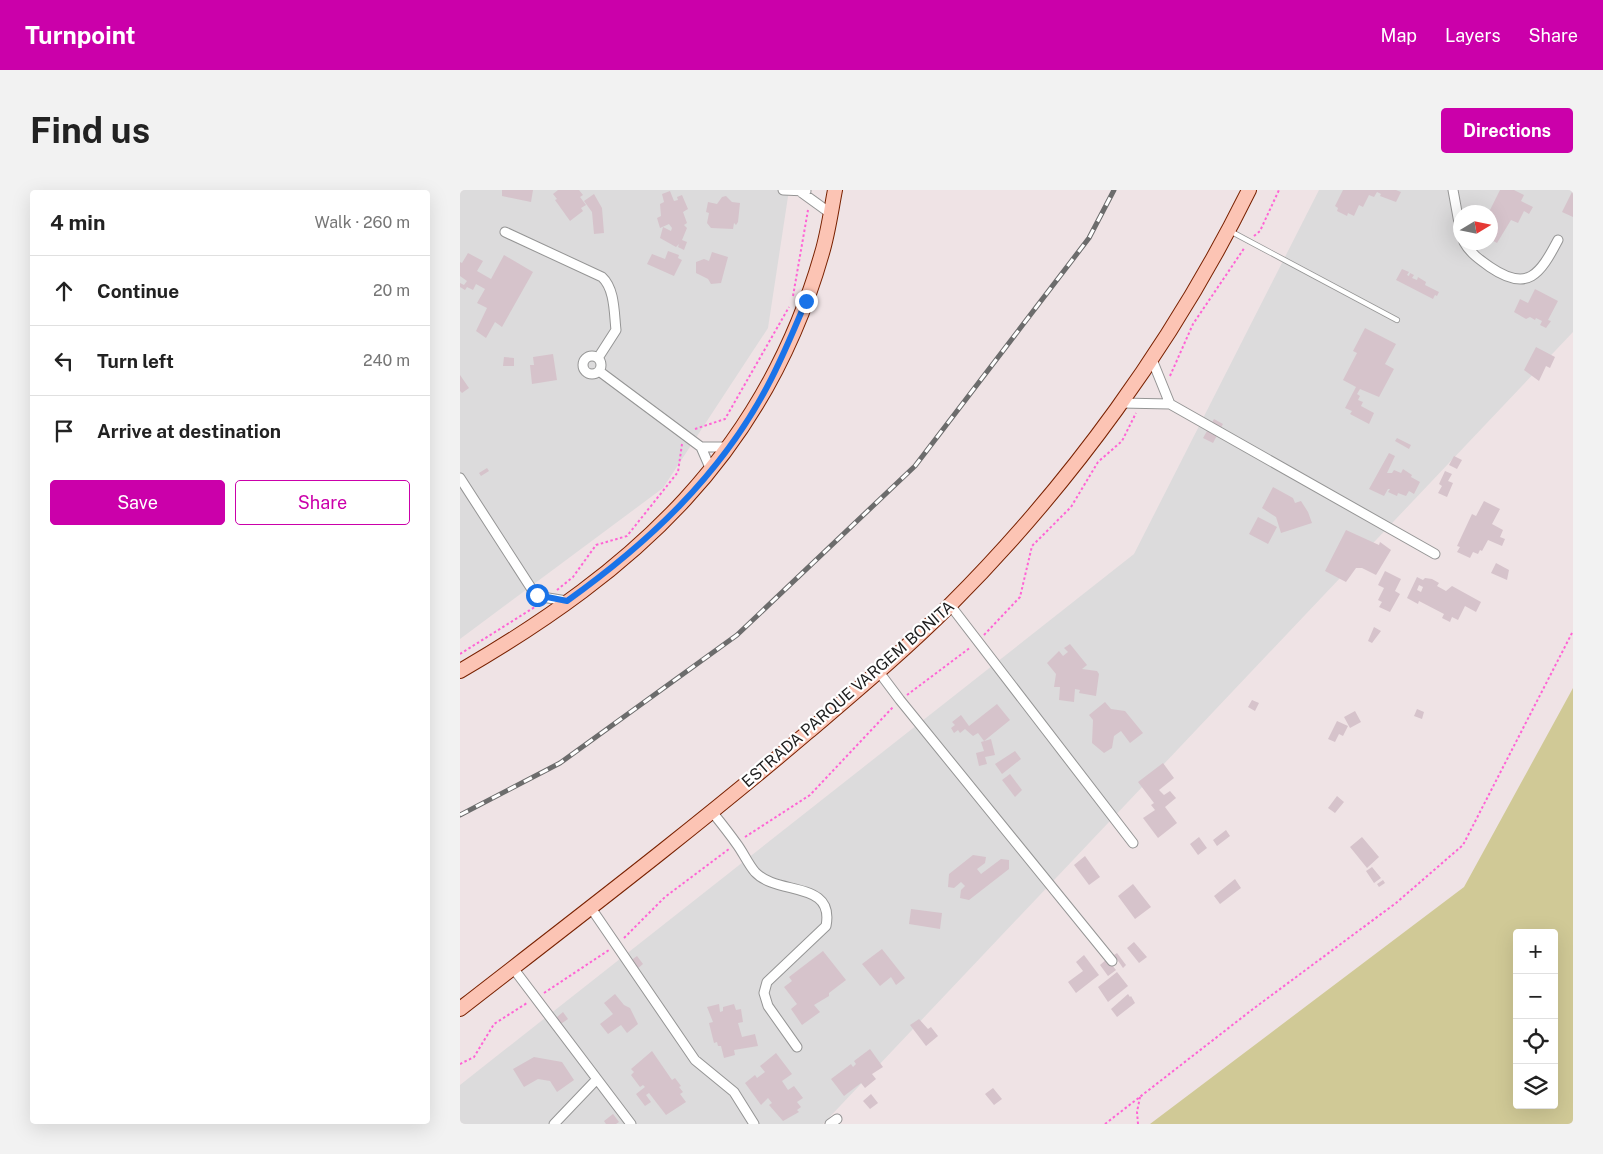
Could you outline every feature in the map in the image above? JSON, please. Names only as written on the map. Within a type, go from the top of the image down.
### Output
[{"type":"main road","points":[[460,670],[509,642],[613,568],[647,539],[712,470],[730,447],[767,389],[806,301],[822,252],[835,190]]},
{"type":"main road","name":"ESTRADA PARQUE VARGEM BONITA","points":[[460,1009],[713,812],[879,672],[950,605],[1026,522],[1121,403],[1193,294],[1250,190]]},
{"type":"street","points":[[783,190],[806,194],[830,213]]},
{"type":"street","points":[[1453,190],[1455,205]]},
{"type":"street","points":[[505,232],[602,276],[606,280],[610,290],[616,332],[598,358]]},
{"type":"street","points":[[1471,250],[1480,260],[1502,275],[1520,280],[1530,277],[1541,267],[1558,240]]},
{"type":"street","points":[[598,358],[588,356],[583,365],[589,373],[599,371],[701,447],[712,470]]},
{"type":"street","points":[[1151,357],[1170,404]]},
{"type":"street","points":[[598,358],[601,364],[599,371]]},
{"type":"street","points":[[1121,403],[1170,404],[1435,554]]},
{"type":"street","points":[[701,447],[730,447]]},
{"type":"street","points":[[460,478],[533,591],[537,595],[547,598],[567,601]]},
{"type":"street","points":[[950,605],[1133,843]]},
{"type":"street","points":[[879,672],[906,708],[1112,961]]},
{"type":"street","points":[[713,812],[756,873],[776,884],[811,893],[823,903],[826,910],[828,917],[826,926],[767,982],[764,993],[768,1006],[797,1047]]},
{"type":"street","points":[[591,908],[695,1060],[734,1092],[754,1124]]},
{"type":"street","points":[[513,968],[632,1124]]},
{"type":"street","points":[[554,1124],[597,1079]]},
{"type":"lane","points":[[1229,231],[1397,320]]},
{"type":"path","points":[[460,654],[547,598],[573,577],[596,545],[627,536],[678,472],[684,434],[725,419],[792,303],[806,194]]},
{"type":"path","points":[[1106,1124],[1396,902],[1463,845],[1573,632]]},
{"type":"path","points":[[1138,1124],[1136,1112],[1140,1097]]},
{"type":"shaded area","points":[[460,190],[789,190],[768,328],[663,488],[460,639]]},
{"type":"shaded area","points":[[1319,190],[1573,190],[1573,332],[823,1124],[460,1124],[460,1085],[1134,554]]},
{"type":"shaded area","points":[[1573,688],[1573,1124],[1150,1124],[1464,887]]},
{"type":"building","points":[[502,190],[533,190],[531,202],[502,196]]},
{"type":"building","points":[[558,190],[579,190],[583,195],[580,197],[586,205],[581,208],[583,211],[570,221],[555,200],[557,199],[553,194]]},
{"type":"building","points":[[1343,190],[1396,190],[1401,192],[1396,202],[1380,196],[1381,194],[1377,192],[1374,197],[1369,195],[1363,207],[1359,205],[1354,216],[1348,213],[1347,216],[1337,211],[1338,208],[1335,206]]},
{"type":"building","points":[[1500,190],[1514,190],[1524,195],[1521,201],[1533,207],[1529,214],[1524,211],[1518,223],[1511,220],[1498,241],[1498,205],[1492,205]]},
{"type":"building","points":[[1573,190],[1573,217],[1562,212]]},
{"type":"building","points":[[670,191],[674,201],[678,200],[677,197],[682,195],[688,209],[683,212],[687,223],[684,225],[687,228],[682,240],[687,242],[684,250],[678,247],[679,244],[676,247],[660,238],[663,227],[671,231],[672,228],[669,224],[660,228],[657,218],[661,216],[660,204],[664,202],[662,194]]},
{"type":"building","points":[[594,194],[602,208],[604,233],[594,234],[592,212],[584,201]]},
{"type":"building","points":[[726,196],[732,202],[740,203],[738,222],[736,225],[734,223],[733,229],[711,228],[707,223],[709,213],[706,212],[708,202],[717,204],[722,197]]},
{"type":"building","points":[[668,251],[679,255],[678,258],[682,260],[674,276],[647,264],[652,254],[665,259]]},
{"type":"building","points":[[712,252],[728,257],[721,283],[711,284],[708,279],[696,273],[696,262],[704,259],[709,261]]},
{"type":"building","points":[[468,253],[483,261],[477,271],[491,279],[504,255],[533,272],[502,327],[495,322],[486,338],[476,331],[487,308],[477,303],[485,289],[476,284],[473,290],[467,287],[465,290],[460,287],[460,283],[464,285],[467,281],[460,276],[460,262],[462,263]]},
{"type":"building","points":[[1402,269],[1409,272],[1407,275],[1409,276],[1410,273],[1414,275],[1412,278],[1417,280],[1418,277],[1426,282],[1425,285],[1439,292],[1437,296],[1435,295],[1433,299],[1396,280]]},
{"type":"building","points":[[1535,289],[1558,301],[1548,320],[1551,321],[1546,328],[1540,325],[1542,321],[1536,318],[1535,320],[1530,317],[1526,319],[1514,312],[1520,299],[1528,303]]},
{"type":"building","points":[[1365,328],[1396,344],[1385,364],[1394,369],[1379,397],[1360,389],[1357,394],[1360,396],[1358,400],[1363,402],[1361,406],[1374,413],[1369,424],[1350,414],[1352,411],[1345,408],[1356,387],[1343,380],[1357,353],[1353,351]]},
{"type":"building","points":[[1536,347],[1555,357],[1550,368],[1546,366],[1539,381],[1524,370]]},
{"type":"building","points":[[553,354],[557,380],[532,384],[530,365],[534,365],[533,357]]},
{"type":"building","points":[[504,357],[514,358],[514,366],[503,366]]},
{"type":"building","points":[[460,375],[469,388],[462,393],[460,391]]},
{"type":"building","points":[[1214,419],[1223,424],[1213,443],[1203,438]]},
{"type":"building","points":[[1397,438],[1411,445],[1409,449],[1395,441]]},
{"type":"building","points":[[1389,453],[1395,456],[1387,473],[1392,473],[1394,470],[1401,473],[1403,469],[1412,475],[1411,477],[1420,482],[1414,494],[1409,491],[1406,496],[1398,493],[1397,496],[1388,492],[1390,489],[1388,489],[1384,496],[1369,489]]},
{"type":"building","points":[[1454,456],[1462,460],[1457,469],[1449,465]]},
{"type":"building","points":[[487,468],[489,471],[481,476],[479,473]]},
{"type":"building","points":[[1445,471],[1452,474],[1448,481],[1453,483],[1447,497],[1438,493],[1442,486],[1439,484]]},
{"type":"building","points":[[1273,487],[1293,498],[1295,503],[1301,501],[1312,523],[1281,533],[1276,517],[1262,508]]},
{"type":"building","points":[[1484,501],[1500,509],[1492,524],[1503,530],[1500,537],[1505,539],[1502,546],[1488,540],[1482,551],[1480,550],[1478,554],[1473,552],[1470,558],[1457,552],[1460,547],[1457,546],[1472,514],[1476,516]]},
{"type":"building","points":[[1258,517],[1277,527],[1268,544],[1249,534]]},
{"type":"building","points":[[1346,530],[1379,545],[1380,542],[1391,550],[1376,575],[1362,568],[1356,568],[1346,582],[1325,571]]},
{"type":"building","points":[[1496,563],[1509,570],[1507,580],[1491,573]]},
{"type":"building","points":[[1385,571],[1401,579],[1395,591],[1400,594],[1390,612],[1379,607],[1382,602],[1378,600],[1384,588],[1378,585]]},
{"type":"building","points":[[1417,577],[1423,580],[1425,578],[1432,579],[1439,583],[1437,586],[1446,591],[1452,586],[1481,602],[1476,612],[1465,606],[1458,620],[1452,617],[1450,622],[1442,618],[1444,614],[1419,601],[1418,604],[1407,598]],"holes":[[[1419,585],[1423,587],[1421,592],[1417,590]]]},
{"type":"building","points":[[1374,627],[1381,631],[1372,643],[1368,641]]},
{"type":"building","points":[[1070,644],[1087,665],[1082,669],[1097,671],[1099,674],[1096,696],[1079,693],[1080,690],[1075,689],[1074,702],[1059,700],[1060,687],[1054,687],[1056,674],[1047,663],[1059,651],[1063,656],[1068,652],[1064,648]]},
{"type":"building","points":[[1252,700],[1259,703],[1255,711],[1248,707]]},
{"type":"building","points":[[1105,702],[1111,709],[1125,711],[1143,733],[1130,743],[1121,731],[1114,736],[1112,748],[1104,753],[1092,743],[1093,720],[1089,715]]},
{"type":"building","points":[[997,704],[1010,720],[984,741],[978,733],[973,736],[965,729],[960,733],[958,730],[954,733],[951,728],[955,725],[952,722],[961,715],[969,726]]},
{"type":"building","points":[[1417,709],[1424,712],[1422,719],[1414,716]]},
{"type":"building","points":[[1355,711],[1361,722],[1350,728],[1344,717]]},
{"type":"building","points":[[1337,721],[1348,726],[1343,736],[1339,734],[1335,742],[1328,739]]},
{"type":"building","points":[[991,739],[995,755],[985,757],[987,764],[979,766],[976,753],[984,751],[981,742]]},
{"type":"building","points":[[1015,751],[1021,759],[1002,774],[995,764]]},
{"type":"building","points":[[1163,763],[1174,778],[1159,790],[1164,795],[1170,791],[1176,798],[1165,807],[1177,823],[1158,838],[1143,818],[1155,810],[1151,805],[1154,803],[1138,782]]},
{"type":"building","points":[[1010,774],[1022,790],[1015,797],[1002,780]]},
{"type":"building","points":[[1337,796],[1344,802],[1335,813],[1328,808]]},
{"type":"building","points":[[1226,830],[1230,836],[1217,846],[1213,840]]},
{"type":"building","points":[[1199,837],[1207,848],[1198,855],[1190,844]]},
{"type":"building","points":[[1362,837],[1379,857],[1367,868],[1350,847]]},
{"type":"building","points":[[973,855],[986,857],[985,863],[977,869],[981,874],[1001,859],[1009,860],[1009,869],[969,900],[960,898],[961,890],[965,886],[961,882],[954,888],[948,887],[949,874]]},
{"type":"building","points":[[1085,856],[1100,877],[1089,885],[1074,865]]},
{"type":"building","points":[[1372,867],[1381,878],[1374,883],[1366,871]]},
{"type":"building","points":[[1235,879],[1241,888],[1220,904],[1214,896]]},
{"type":"building","points":[[1383,880],[1385,883],[1379,887],[1377,884]]},
{"type":"building","points":[[1133,884],[1151,907],[1135,919],[1118,896]]},
{"type":"building","points":[[911,909],[942,913],[940,929],[909,924]]},
{"type":"building","points":[[1134,942],[1147,957],[1139,963],[1127,948]]},
{"type":"building","points":[[882,949],[905,978],[896,985],[891,977],[880,986],[862,964]]},
{"type":"building","points":[[823,951],[846,980],[829,993],[829,996],[814,1005],[820,1012],[802,1025],[791,1009],[797,1004],[784,987],[792,981],[789,977]]},
{"type":"building","points":[[1117,953],[1126,965],[1123,968],[1114,955]]},
{"type":"building","points":[[1084,955],[1099,975],[1076,993],[1068,982],[1083,971],[1076,962]]},
{"type":"building","points":[[637,956],[643,964],[636,970],[629,962]]},
{"type":"building","points":[[1107,959],[1116,970],[1108,976],[1100,965]]},
{"type":"building","points":[[1117,972],[1128,986],[1108,1002],[1098,987]]},
{"type":"building","points":[[615,994],[624,1005],[630,1008],[638,1024],[627,1033],[621,1025],[608,1034],[600,1024],[613,1014],[604,1003]]},
{"type":"building","points":[[1128,994],[1135,1003],[1117,1017],[1111,1009]]},
{"type":"building","points":[[719,1004],[720,1012],[723,1011],[723,1007],[734,1004],[736,1010],[741,1009],[743,1022],[738,1023],[742,1037],[755,1034],[758,1046],[734,1050],[735,1055],[724,1058],[721,1046],[718,1046],[717,1042],[714,1043],[709,1023],[713,1022],[707,1007]]},
{"type":"building","points":[[563,1012],[568,1019],[555,1028],[551,1022]]},
{"type":"building","points":[[919,1019],[928,1029],[931,1027],[938,1036],[926,1046],[910,1025]]},
{"type":"building","points":[[870,1049],[883,1067],[872,1074],[876,1079],[865,1088],[861,1083],[844,1096],[831,1079],[851,1064],[853,1067],[856,1064],[854,1061]]},
{"type":"building","points":[[652,1051],[672,1080],[675,1078],[681,1086],[679,1087],[683,1092],[680,1094],[686,1102],[666,1115],[649,1093],[646,1095],[651,1102],[645,1106],[636,1094],[645,1087],[643,1085],[640,1087],[631,1075],[634,1072],[631,1069]]},
{"type":"building","points":[[776,1053],[792,1074],[782,1081],[788,1090],[794,1086],[803,1098],[797,1102],[801,1107],[797,1110],[799,1112],[783,1121],[769,1105],[772,1103],[768,1098],[761,1105],[745,1083],[755,1075],[757,1078],[765,1072],[760,1066]]},
{"type":"building","points":[[534,1057],[562,1062],[574,1080],[557,1092],[550,1081],[538,1079],[524,1087],[513,1069]]},
{"type":"building","points":[[993,1088],[1002,1099],[994,1105],[985,1094]]},
{"type":"building","points":[[871,1094],[878,1103],[870,1109],[863,1101]]},
{"type":"building","points":[[613,1114],[619,1122],[616,1124],[606,1124],[604,1121]]},
{"type":"railway","points":[[460,815],[560,763],[737,635],[915,466],[1089,238],[1114,190]]},
{"type":"route","points":[[537,595],[567,601],[613,568],[667,520],[707,476],[741,431],[767,389],[806,301]]}]
